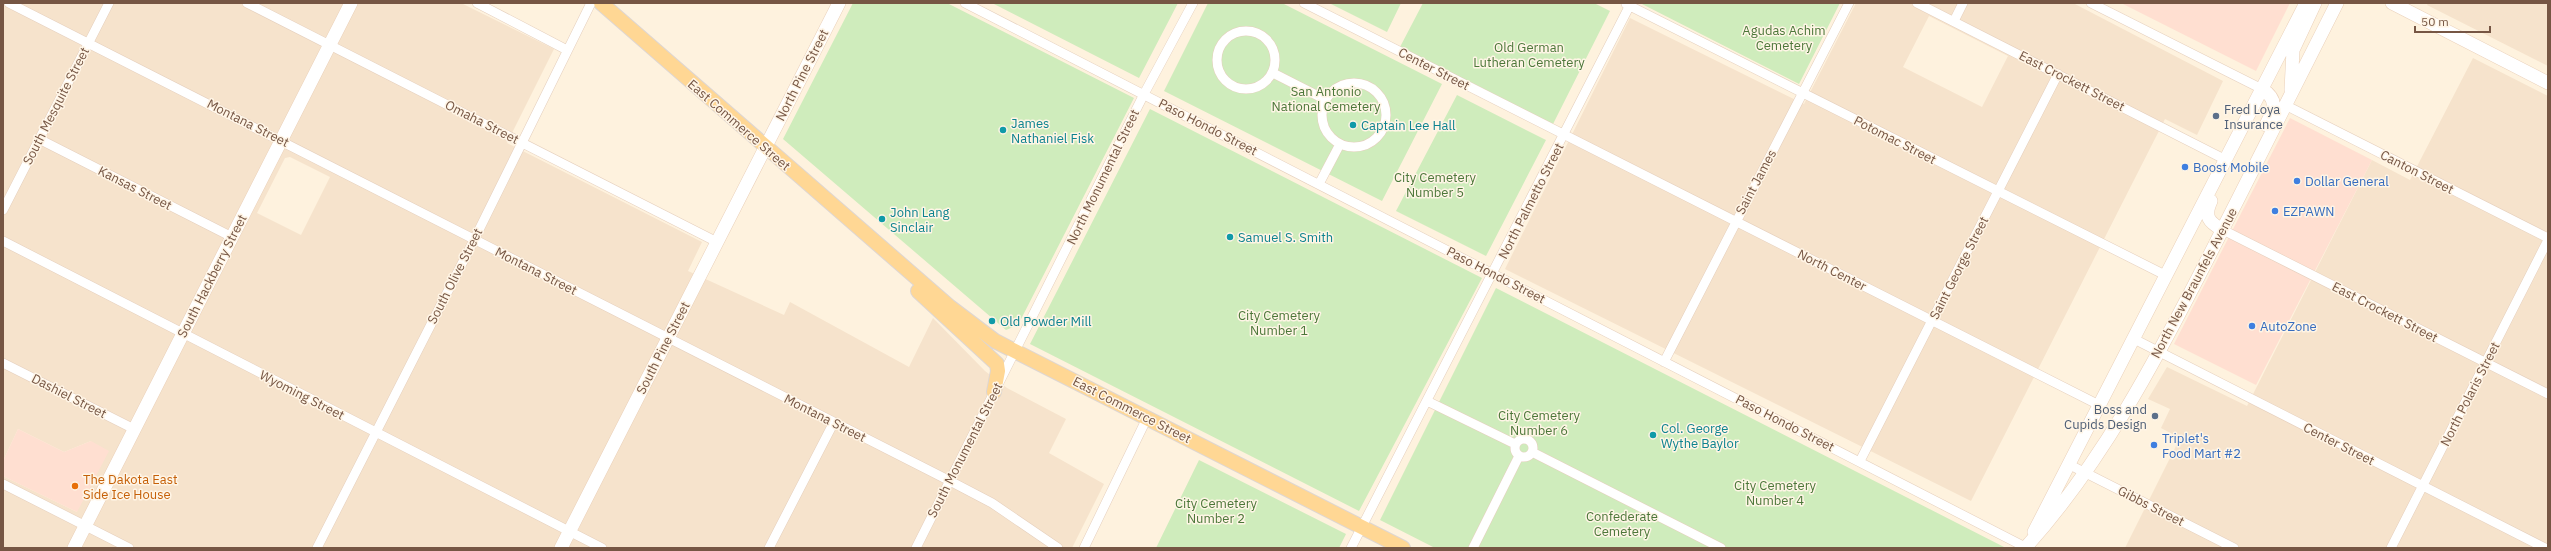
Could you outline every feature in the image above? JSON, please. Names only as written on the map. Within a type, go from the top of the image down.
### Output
[{"type":"main road","name":"South Hackberry Street","points":[[74,548],[351,3]]},
{"type":"main road","name":"East Commerce Street","points":[[601,3],[879,246],[973,326],[1015,352],[1403,548]]},
{"type":"main road","name":"North Pine Street","points":[[765,147],[838,3]]},
{"type":"main road","name":"North New Braunfels Avenue","points":[[2026,548],[2306,3]]},
{"type":"main road","points":[[2288,99],[2292,57],[2297,40],[2315,3]]},
{"type":"main road","name":"North New Braunfels Avenue","points":[[2026,548],[2059,510],[2086,473],[2159,352],[2226,224],[2337,3]]},
{"type":"main road","points":[[2392,3],[2548,83]]},
{"type":"main road","points":[[2225,162],[2224,176],[2207,210],[2207,218],[2213,225],[2226,224],[2230,201],[2275,105],[2273,98],[2262,89]]},
{"type":"main road","points":[[2243,127],[2248,122],[2256,120],[2260,123],[2263,129],[2261,135]]},
{"type":"main road","name":"South Pine Street","points":[[561,548],[765,147]]},
{"type":"main road","name":"East Commerce Street","points":[[879,246],[904,278],[997,364],[998,371],[994,392]]},
{"type":"street","name":"Montana Street","points":[[9,3],[950,481],[992,503],[1058,548]]},
{"type":"street","name":"South Mesquite Street","points":[[3,210],[108,3]]},
{"type":"street","name":"Omaha Street","points":[[247,3],[717,242]]},
{"type":"street","points":[[477,3],[567,50]]},
{"type":"street","name":"South Olive Street","points":[[317,548],[474,240],[591,3]]},
{"type":"street","name":"Paso Hondo Street","points":[[965,3],[1860,461],[2026,548]]},
{"type":"street","name":"North Monumental Street","points":[[1015,352],[1144,94],[1193,3]]},
{"type":"street","name":"Center Street","points":[[1304,3],[1565,135]]},
{"type":"street","name":"Saint James","points":[[1664,362],[1849,3]]},
{"type":"street","name":"East Crockett Street","points":[[1918,3],[2058,74],[2225,162]]},
{"type":"street","points":[[1954,21],[1963,3]]},
{"type":"street","points":[[2091,3],[2262,89]]},
{"type":"street","name":"North Palmetto Street","points":[[1351,548],[1565,135],[1628,4]]},
{"type":"street","name":"Potomac Street","points":[[1628,4],[2167,276]]},
{"type":"street","points":[[1249,30],[1258,33],[1266,38],[1275,54],[1273,73],[1268,80],[1256,87],[1243,89],[1234,86],[1224,78],[1218,66],[1219,48],[1231,34],[1249,30]]},
{"type":"street","points":[[1273,73],[1326,100]]},
{"type":"street","name":"Saint George Street","points":[[1860,461],[2058,74]]},
{"type":"street","points":[[1360,83],[1376,91],[1386,105],[1386,122],[1379,137],[1368,144],[1356,148],[1340,144],[1333,139],[1323,125],[1322,112],[1326,100],[1340,86],[1360,83]]},
{"type":"street","name":"Canton Street","points":[[2288,99],[2548,239]]},
{"type":"street","name":"North Center","points":[[1565,135],[2100,404]]},
{"type":"street","name":"Kansas Street","points":[[39,139],[232,237]]},
{"type":"street","points":[[1319,184],[1340,144]]},
{"type":"street","name":"East Crockett Street","points":[[2226,224],[2486,363],[2548,394]]},
{"type":"street","name":"North Polaris Street","points":[[2391,548],[2548,239]]},
{"type":"street","name":"Wyoming Street","points":[[3,242],[602,548]]},
{"type":"street","name":"Center Street","points":[[2134,339],[2545,548]]},
{"type":"street","name":"South Monumental Street","points":[[916,548],[1015,352]]},
{"type":"street","name":"Dashiel Street","points":[[3,363],[134,429]]},
{"type":"street","points":[[1427,401],[1515,444]]},
{"type":"street","points":[[1084,548],[1147,418]]},
{"type":"street","points":[[769,548],[834,422]]},
{"type":"street","points":[[1515,444],[1522,439],[1528,440],[1532,447],[1532,452]]},
{"type":"street","points":[[1515,444],[1515,450],[1519,456]]},
{"type":"street","points":[[1519,456],[1527,456],[1532,452]]},
{"type":"street","points":[[1532,452],[1721,548]]},
{"type":"street","points":[[1473,548],[1519,456]]},
{"type":"street","name":"Gibbs Street","points":[[2068,464],[2234,548]]},
{"type":"street","points":[[3,484],[128,548]]},
{"type":"shaded area","points":[[3,3],[461,3],[554,49],[507,143],[702,242],[688,271],[784,315],[790,302],[909,367],[933,318],[985,371],[1007,388],[1066,419],[1049,453],[1104,484],[1072,548],[3,548],[3,476],[77,512],[91,441],[64,452],[18,429],[3,461]],"holes":[[[290,157],[330,177],[301,235],[257,213],[285,158]]]},
{"type":"shaded area","points":[[1856,3],[2073,3],[2223,81],[2197,135],[2165,119],[1971,501],[1505,269],[1630,18],[1804,104]],"holes":[[[1929,16],[2008,56],[1982,107],[1903,67]]]},
{"type":"shaded area","points":[[2121,3],[2290,3],[2256,71]]},
{"type":"shaded area","points":[[2428,3],[2548,3],[2548,66],[2427,5]]},
{"type":"shaded area","points":[[2473,58],[2548,96],[2548,548],[2125,548],[2180,438],[2161,428],[2170,409],[2148,399],[2167,367],[2247,406],[2372,160],[2410,180]]},
{"type":"shaded area","points":[[2290,118],[2372,160],[2256,385],[2174,344]]},
{"type":"shaded area","points":[[18,429],[64,452],[91,441],[109,451],[77,512],[3,476],[3,461]]},
{"type":"green space","points":[[853,3],[947,3],[1134,98],[1018,325],[1006,330],[783,139]]},
{"type":"green space","points":[[992,3],[1178,3],[1139,78]]},
{"type":"green space","name":"San Antonio National Cemetery","points":[[1208,3],[1282,3],[1442,84],[1382,201],[1164,91]]},
{"type":"green space","points":[[1329,3],[1401,3],[1387,32]]},
{"type":"green space","name":"Old German Lutheran Cemetery","points":[[1423,3],[1594,3],[1610,11],[1553,124],[1400,47]]},
{"type":"green space","name":"Agudas Achim Cemetery","points":[[1640,3],[1840,3],[1799,84]]},
{"type":"green space","name":"City Cemetery Number 5","points":[[1457,95],[1546,140],[1486,256],[1396,211]]},
{"type":"green space","name":"City Cemetery Number 1","points":[[1150,109],[1482,278],[1359,511],[1030,344]]},
{"type":"green space","name":"City Cemetery Number 6","points":[[1496,288],[2006,548],[1435,548],[1380,520]]},
{"type":"green space","name":"City Cemetery Number 2","points":[[1199,460],[1346,534],[1339,548],[1156,548]]},
{"type":"place","name":"Fred Loya Insurance","points":[[2216,116]]},
{"type":"place","name":"Captain Lee Hall","points":[[1353,125]]},
{"type":"place","name":"James Nathaniel Fisk","points":[[1003,130]]},
{"type":"place","name":"Boost Mobile","points":[[2185,167]]},
{"type":"place","name":"Dollar General","points":[[2297,181]]},
{"type":"place","name":"EZPAWN","points":[[2275,211]]},
{"type":"place","name":"John Lang Sinclair","points":[[882,219]]},
{"type":"place","name":"Samuel S. Smith","points":[[1230,237]]},
{"type":"place","name":"Old Powder Mill","points":[[992,321]]},
{"type":"place","name":"AutoZone","points":[[2252,326]]},
{"type":"place","name":"Boss and Cupids Design","points":[[2155,416]]},
{"type":"place","name":"Col. George Wythe Baylor","points":[[1653,435]]},
{"type":"place","name":"Triplet's Food Mart #2","points":[[2154,445]]},
{"type":"place","name":"The Dakota East Side Ice House","points":[[75,486]]},
{"type":"park label","name":"City Cemetery Number 4","points":[[1775,492]]},
{"type":"park label","name":"Confederate Cemetery","points":[[1622,524]]}]
